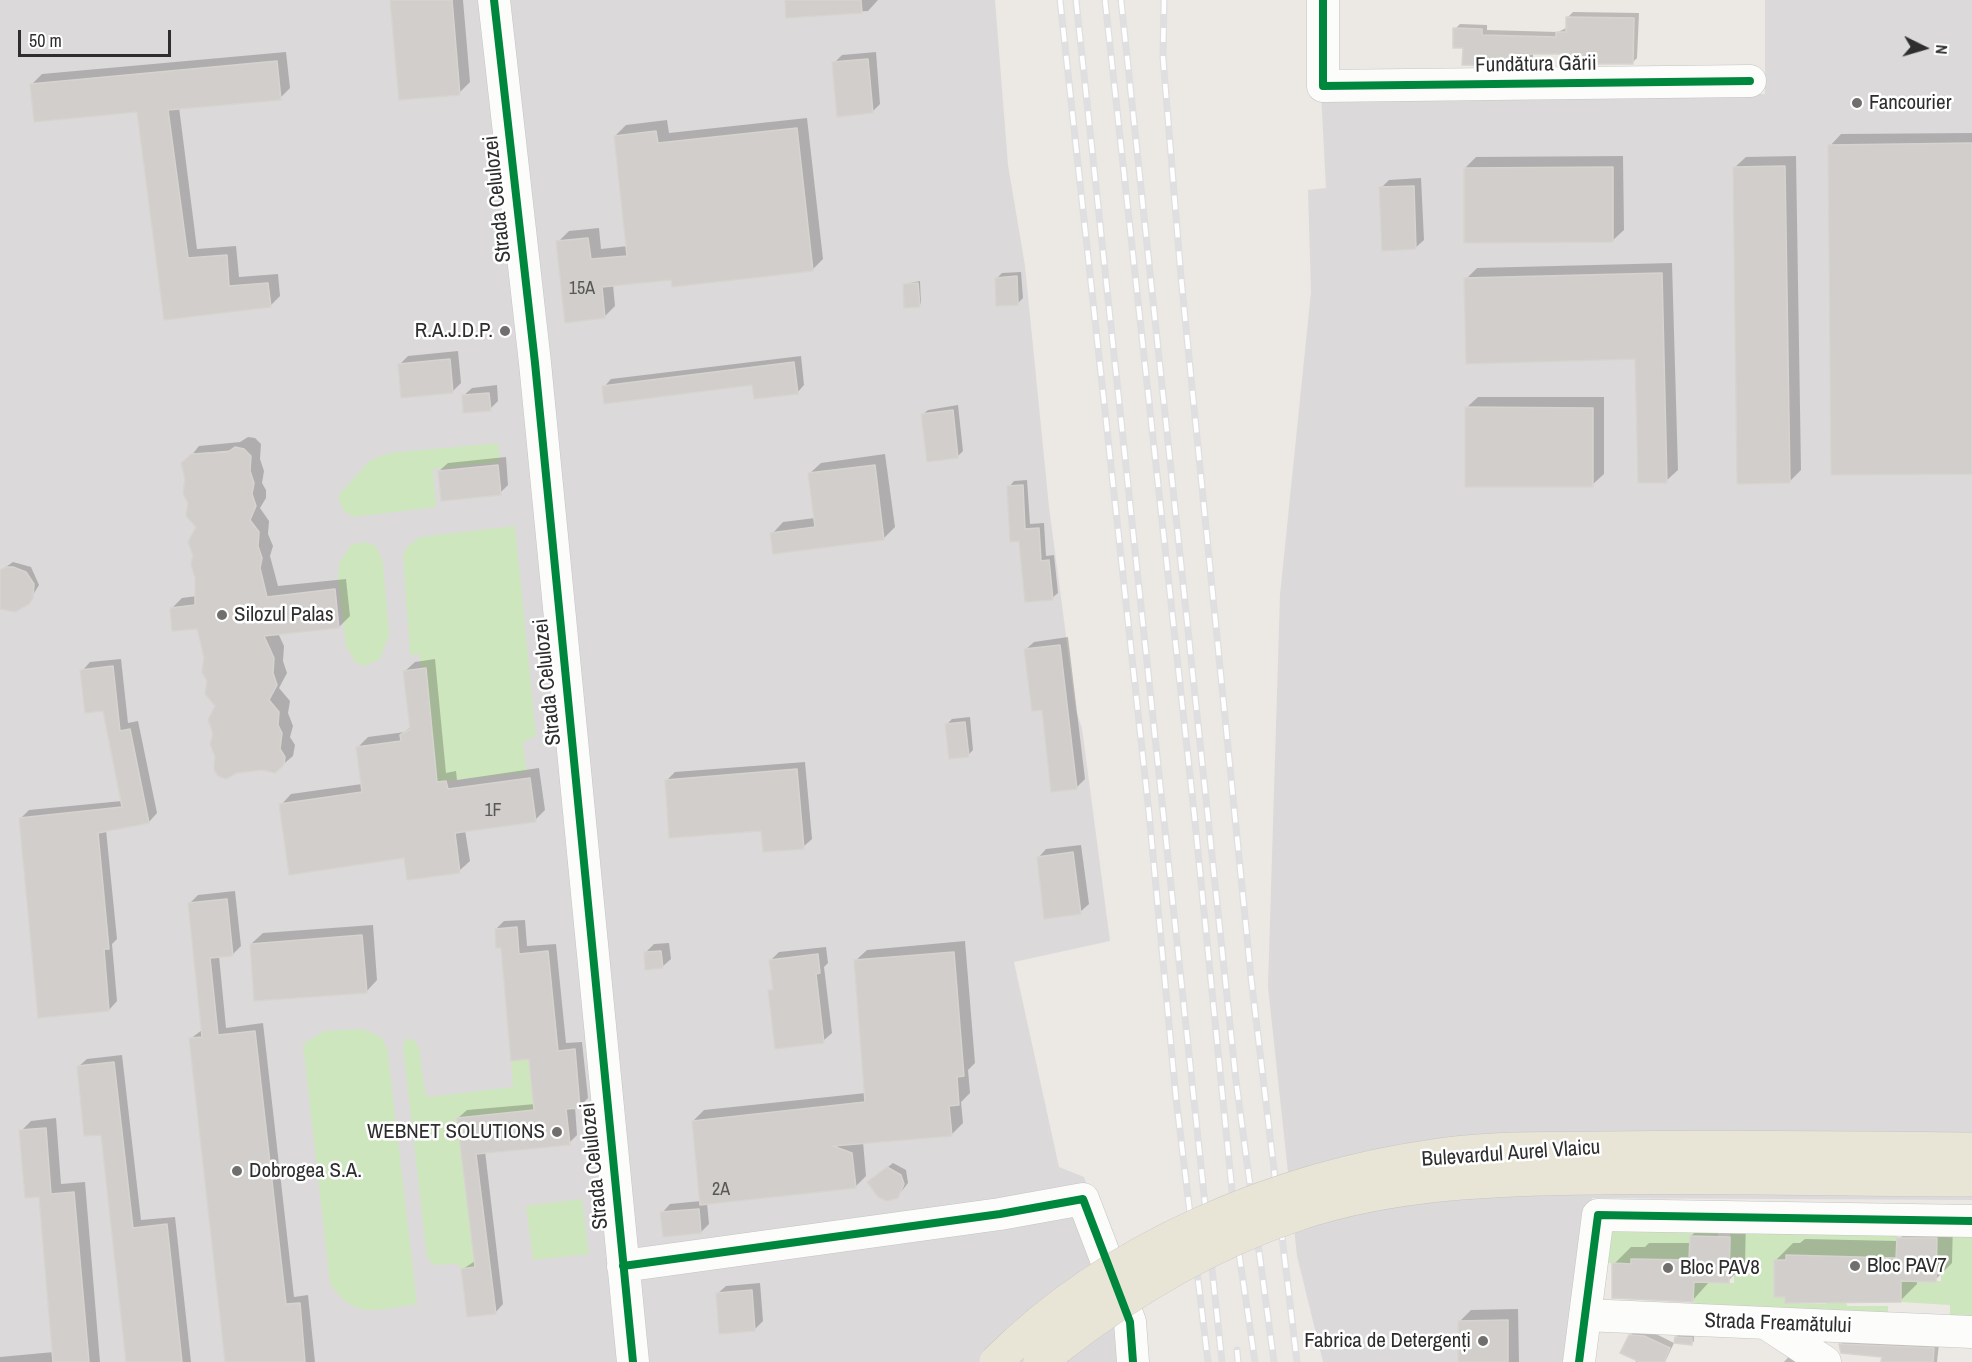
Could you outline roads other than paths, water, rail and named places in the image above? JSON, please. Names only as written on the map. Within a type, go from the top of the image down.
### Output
[{"type":"main road","name":"Bulevardul Aurel Vlaicu","points":[[996,1362],[1058,1306],[1166,1240],[1227,1210],[1298,1185],[1349,1172],[1439,1155],[1525,1149],[1972,1149]]},
{"type":"main road","name":"Bulevardul Aurel Vlaicu","points":[[1040,1362],[1083,1328],[1173,1269],[1231,1240],[1299,1213],[1355,1200],[1434,1186],[1520,1179],[1972,1180]]},
{"type":"street","name":"Strada Celulozei","points":[[494,0],[535,363],[633,1362]]},
{"type":"street","name":"Fundătura Gării","points":[[1323,0],[1323,86],[1749,81]]},
{"type":"street","points":[[623,1266],[1000,1214],[1083,1199],[1130,1323],[1133,1362]]},
{"type":"street","points":[[1580,1362],[1598,1215],[1972,1221]]},
{"type":"street","name":"Strada Freamătului","points":[[1585,1316],[1972,1332]]},
{"type":"street","points":[[1766,1324],[1825,1362]]},
{"type":"railway","points":[[1060,0],[1149,813],[1176,1098],[1208,1362]]},
{"type":"railway","points":[[1076,0],[1222,1362]]},
{"type":"railway","points":[[1105,0],[1194,812],[1237,1240],[1255,1362]]},
{"type":"railway","points":[[1121,0],[1236,1081],[1274,1362]]},
{"type":"railway","points":[[1164,0],[1163,58],[1181,277],[1251,977],[1297,1362]]},
{"type":"railway","points":[[1237,1350],[1238,1362]]},
{"type":"place","name":"Fancourier","points":[[1857,103]]},
{"type":"place","name":"R.A.J.D.P.","points":[[505,331]]},
{"type":"place","name":"Silozul Palas","points":[[222,615]]},
{"type":"place","name":"WEBNET SOLUTIONS","points":[[557,1132]]},
{"type":"place","name":"Dobrogea S.A.","points":[[237,1171]]},
{"type":"place","name":"Bloc PAV7","points":[[1855,1266]]},
{"type":"place","name":"Bloc PAV8","points":[[1668,1268]]},
{"type":"place","name":"Fabrica de Detergenți","points":[[1483,1341]]}]
